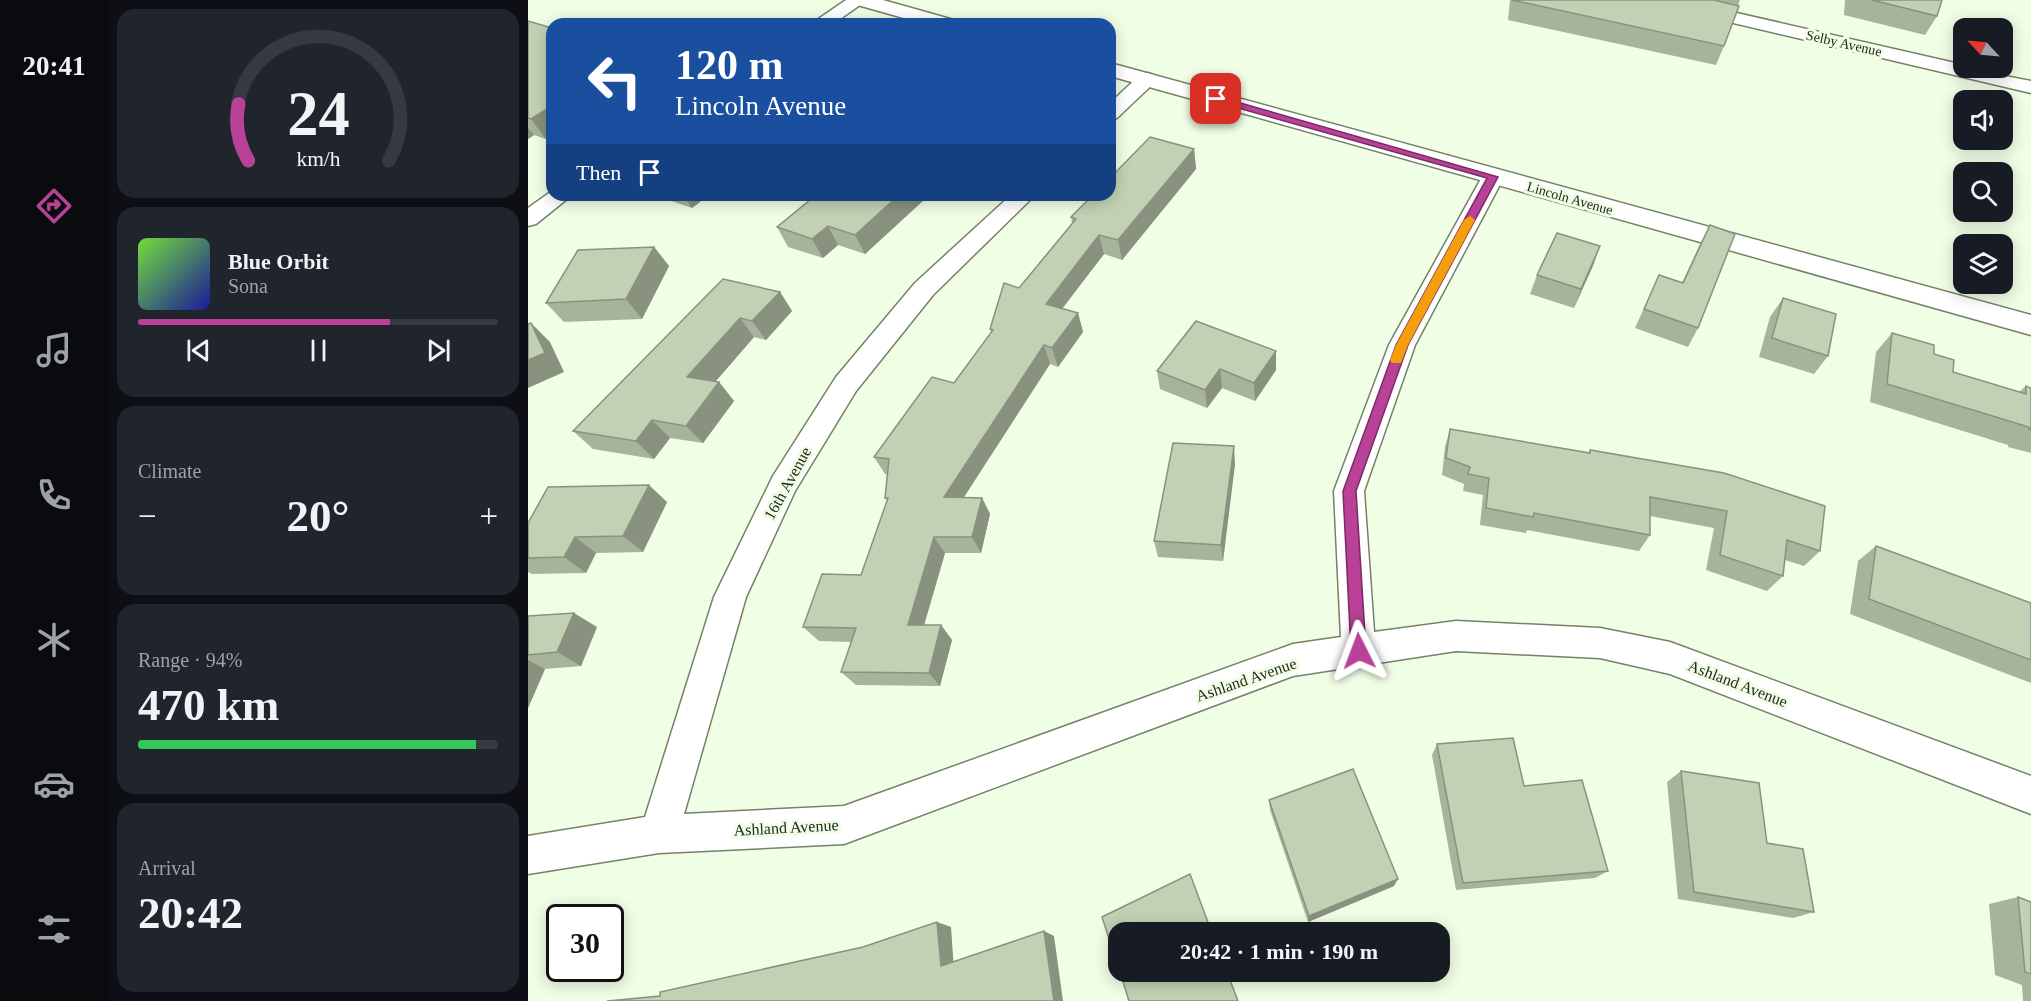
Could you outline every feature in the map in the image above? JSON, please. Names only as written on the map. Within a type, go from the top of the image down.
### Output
[{"type":"street","points":[[830,18],[859,0],[925,18]]},
{"type":"street","name":"Selby Avenue","points":[[1657,0],[2031,87]]},
{"type":"street","name":"Lincoln Avenue","points":[[1116,71],[2031,325]]},
{"type":"street","points":[[1116,108],[1147,80]]},
{"type":"street","points":[[1359,651],[1349,491],[1402,345],[1493,177]]},
{"type":"street","points":[[528,219],[553,201]]},
{"type":"street","name":"16th Avenue","points":[[658,834],[730,597],[783,485],[846,384],[924,289],[1018,201]]},
{"type":"street","name":"Ashland Avenue","points":[[528,855],[658,834],[844,825],[1293,660],[1456,636],[1600,643],[1662,656],[2031,795]]},
{"type":"building","points":[[1512,0],[1714,0],[1739,6],[1724,46]]},
{"type":"building","points":[[1872,0],[1942,0],[1937,16]]},
{"type":"building","points":[[528,21],[546,26],[546,110],[531,119],[528,118]]},
{"type":"building","points":[[1150,137],[1194,149],[1118,240],[1099,235],[1046,304],[1078,313],[1052,348],[1044,345],[944,497],[982,498],[972,537],[934,537],[908,625],[941,625],[929,673],[841,672],[856,628],[803,627],[822,574],[861,575],[888,498],[885,498],[889,459],[874,457],[932,377],[954,383],[993,330],[990,329],[1004,283],[1019,288],[1076,219],[1071,217],[1087,201],[1116,201],[1116,172]]},
{"type":"building","points":[[809,201],[892,201],[855,235],[828,226],[812,239],[777,227]]},
{"type":"building","points":[[1710,225],[1735,234],[1698,328],[1644,309],[1659,275],[1683,283]]},
{"type":"building","points":[[1557,233],[1600,246],[1581,289],[1537,275]]},
{"type":"building","points":[[654,247],[626,299],[546,303],[578,250]]},
{"type":"building","points":[[723,279],[780,292],[752,321],[740,318],[687,377],[719,382],[686,426],[652,420],[636,441],[573,431]]},
{"type":"building","points":[[1783,298],[1836,314],[1828,356],[1772,338]]},
{"type":"building","points":[[1196,321],[1276,351],[1254,383],[1220,369],[1205,390],[1157,371]]},
{"type":"building","points":[[531,323],[545,353],[528,360],[528,324]]},
{"type":"building","points":[[1892,333],[1934,345],[1934,354],[1954,360],[1953,372],[2026,394],[2026,386],[2031,388],[2031,430],[2029,427],[1887,384]]},
{"type":"building","points":[[1450,429],[1724,473],[1825,506],[1820,551],[1787,540],[1783,576],[1720,555],[1727,511],[1650,497],[1650,535],[1534,513],[1533,517],[1486,508],[1489,478],[1468,474],[1470,467],[1446,458]]},
{"type":"building","points":[[1173,443],[1234,446],[1221,545],[1154,541]]},
{"type":"building","points":[[649,485],[623,536],[575,537],[564,557],[528,558],[528,523],[548,487]]},
{"type":"building","points":[[1876,546],[2031,603],[2031,660],[1869,599]]},
{"type":"building","points":[[574,613],[557,652],[528,655],[528,616]]},
{"type":"building","points":[[1513,738],[1524,786],[1582,780],[1608,871],[1463,883],[1437,744]]},
{"type":"building","points":[[1353,769],[1398,879],[1309,916],[1269,800]]},
{"type":"building","points":[[1681,771],[1759,783],[1767,843],[1803,849],[1814,912],[1694,892]]},
{"type":"building","points":[[1190,874],[1208,922],[1108,922],[1108,936],[1102,917]]},
{"type":"building","points":[[2018,897],[2031,902],[2031,974],[2025,972]]},
{"type":"building","points":[[937,922],[941,966],[1044,931],[1054,1001],[607,1001],[660,996],[660,992],[863,947]]},
{"type":"building","points":[[1123,982],[1231,982],[1238,1001],[1129,1001]]},
{"type":"slow traffic","points":[[1396,360],[1470,220]]},
{"type":"route","points":[[1216,99],[1493,177],[1402,345],[1349,491],[1359,651]]}]
